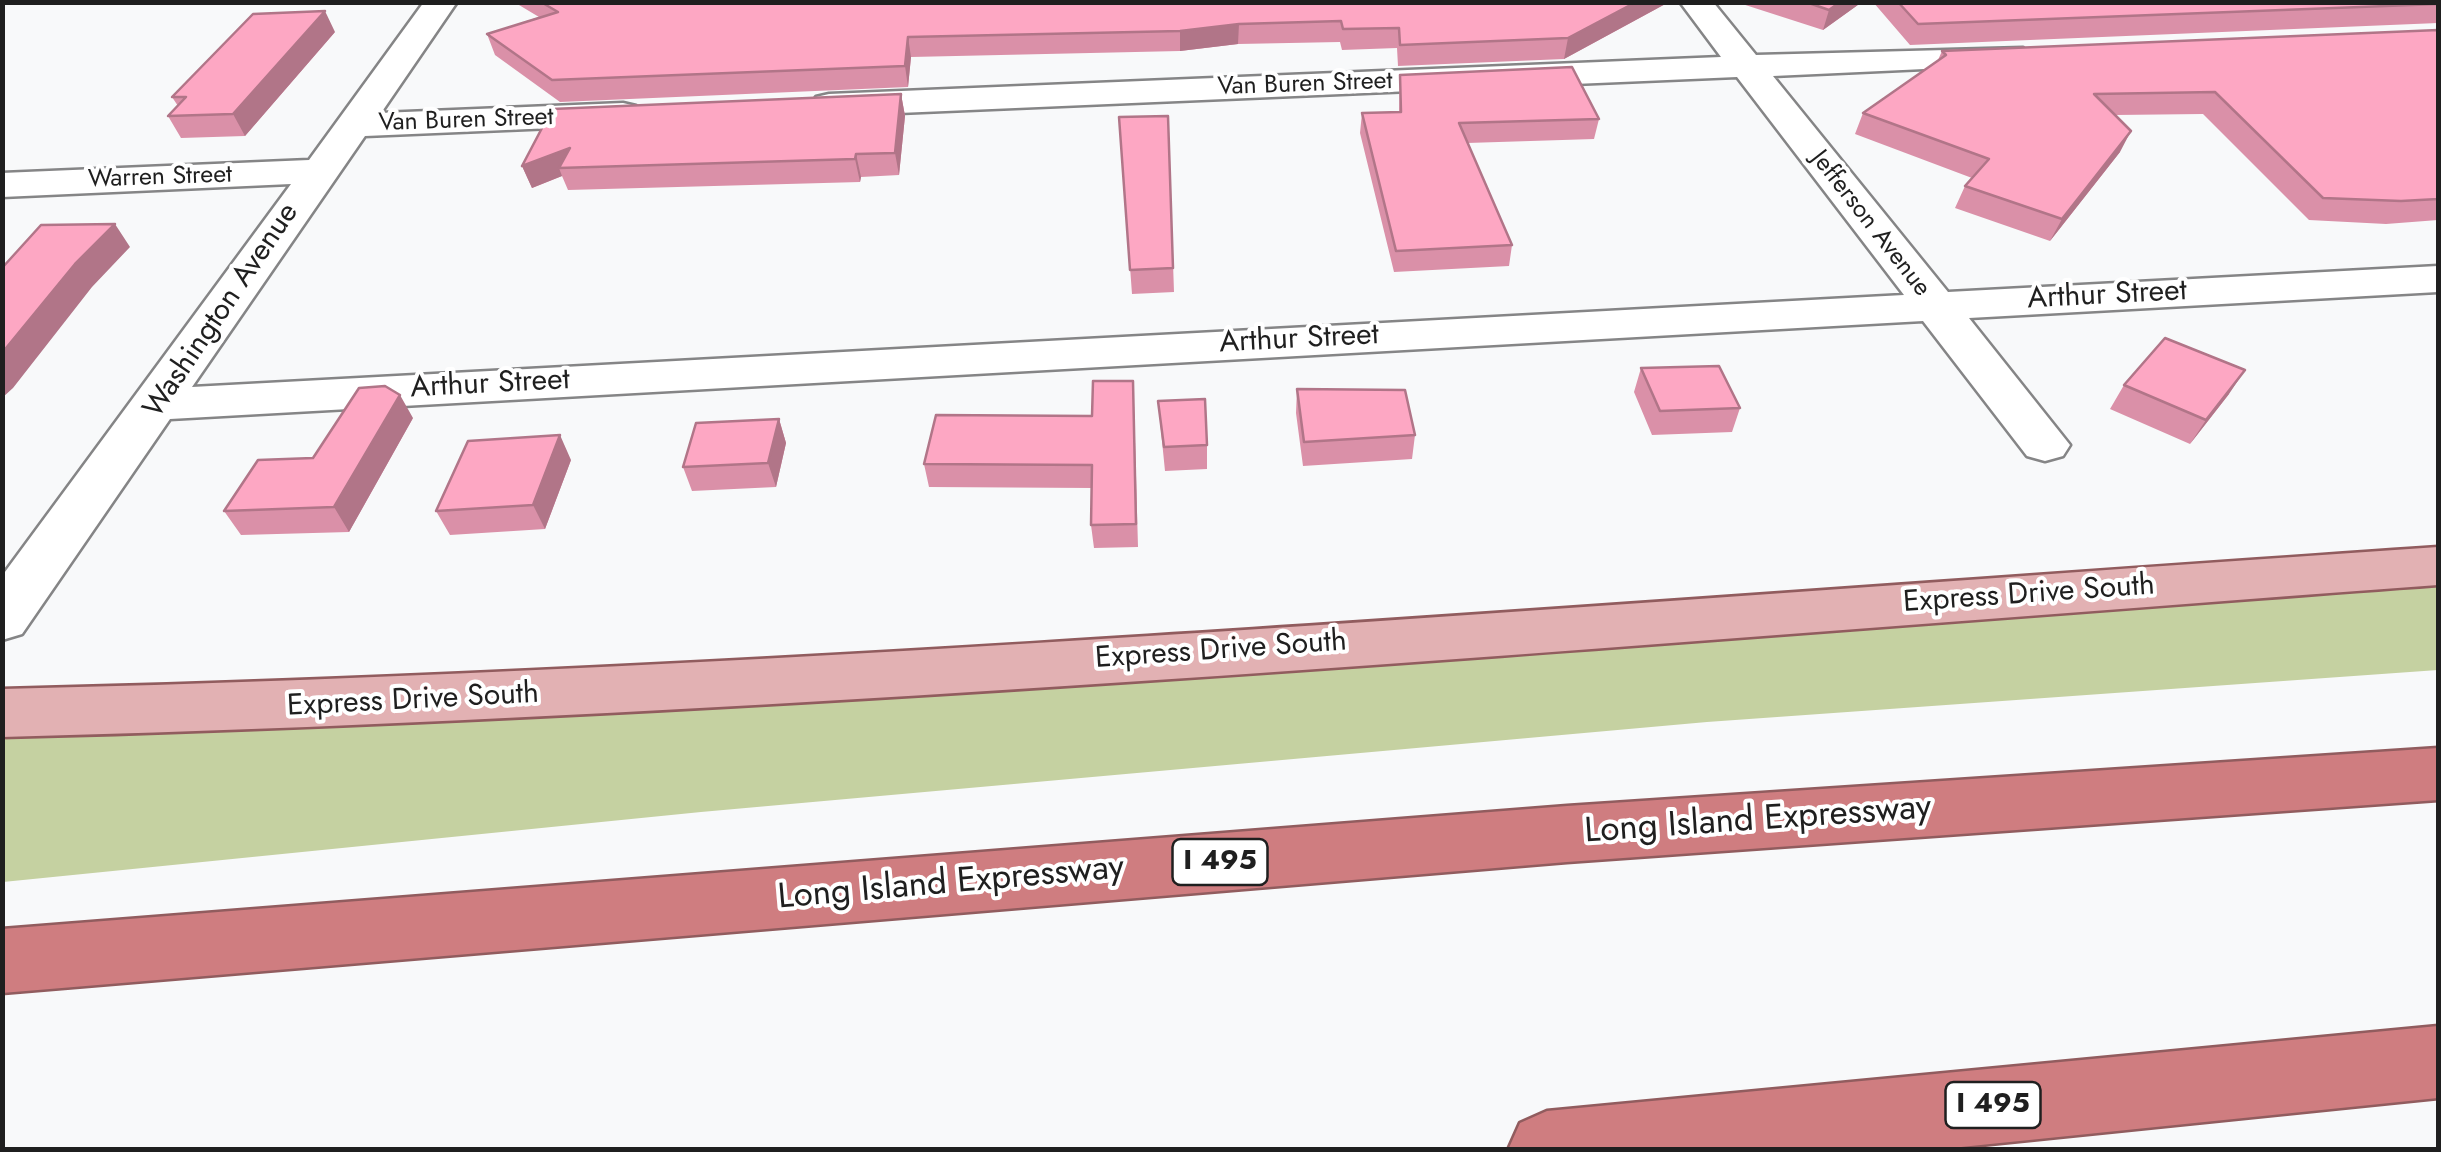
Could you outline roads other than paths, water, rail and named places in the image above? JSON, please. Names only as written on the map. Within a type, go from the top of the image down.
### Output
[{"type":"highway","name":"Long Island Expressway","points":[[2,962],[1568,834],[2438,774]]},
{"type":"highway","name":"I 495","points":[[1547,1150],[2438,1062]]},
{"type":"main road","name":"Express Drive South","points":[[2,714],[369,704],[899,675],[2438,566]]},
{"type":"street","name":"Washington Avenue","points":[[2,619],[159,404],[318,171],[441,2]]},
{"type":"street","name":"Jefferson Avenue","points":[[1696,2],[2044,445]]},
{"type":"street","name":"Van Buren Street","points":[[798,106],[2043,54]]},
{"type":"street","name":"Van Buren Street","points":[[351,126],[660,112]]},
{"type":"street","name":"Warren Street","points":[[2,185],[318,171]]},
{"type":"street","name":"Arthur Street","points":[[159,404],[2438,279]]}]
